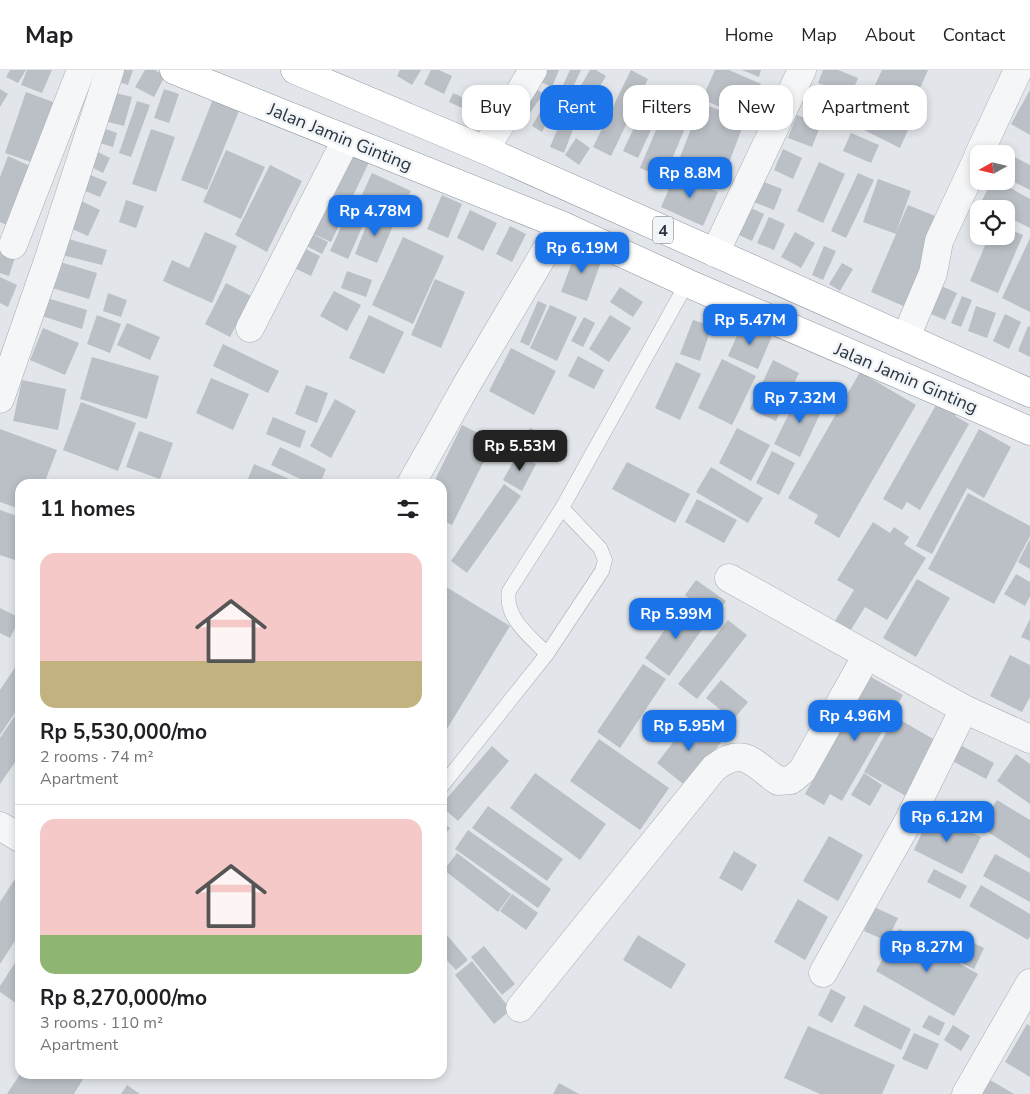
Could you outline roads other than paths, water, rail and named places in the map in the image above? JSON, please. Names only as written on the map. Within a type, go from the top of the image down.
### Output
[{"type":"highway","name":"Jalan Jamin Ginting","points":[[174,70],[561,225],[687,283],[1030,432]]},
{"type":"highway","name":"Jalan Jamin Ginting","points":[[294,70],[330,77],[485,150],[1030,393]]},
{"type":"street","points":[[12,244],[81,70]]},
{"type":"street","points":[[0,399],[48,261],[110,70]]},
{"type":"street","points":[[485,150],[533,70]]},
{"type":"street","points":[[715,253],[802,70]]},
{"type":"street","points":[[983,145],[1018,70]]},
{"type":"street","points":[[250,328],[346,140]]},
{"type":"street","points":[[906,337],[933,273],[939,241],[970,174]]},
{"type":"street","points":[[414,479],[467,384],[561,225]]},
{"type":"street","points":[[729,578],[964,709],[1030,739]]},
{"type":"street","points":[[520,1008],[714,768],[726,758],[739,756],[751,761],[778,781],[791,780],[802,771],[867,655]]},
{"type":"street","points":[[823,973],[908,820],[964,709]]},
{"type":"street","points":[[0,826],[15,835]]},
{"type":"street","points":[[966,1094],[1021,1019],[1030,983]]},
{"type":"lane","points":[[547,654],[517,623],[508,598],[509,591],[562,508],[687,283]]},
{"type":"lane","points":[[447,780],[547,654],[602,571],[605,560],[600,548],[562,508]]}]
